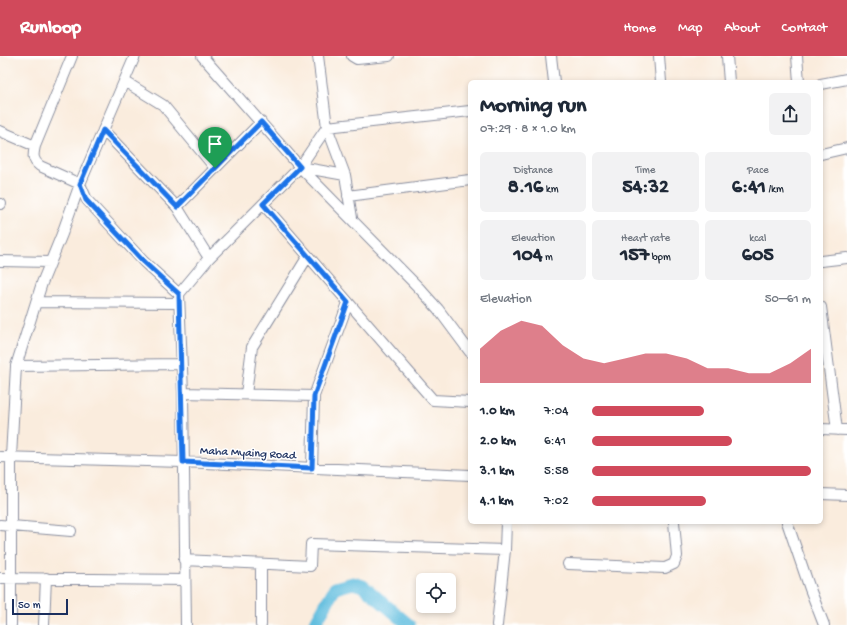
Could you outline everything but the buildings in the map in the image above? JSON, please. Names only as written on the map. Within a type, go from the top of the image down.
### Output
[{"type":"street","points":[[72,56],[35,146],[33,155],[34,162],[80,184],[86,200],[179,299]]},
{"type":"street","points":[[11,625],[11,457],[16,366],[50,262],[80,184],[135,56]]},
{"type":"street","points":[[202,56],[300,167],[352,218],[438,310],[468,349]]},
{"type":"street","points":[[318,56],[327,127],[345,175],[352,218]]},
{"type":"street","points":[[352,56],[357,59],[389,56]]},
{"type":"street","points":[[551,56],[554,80]]},
{"type":"street","points":[[659,56],[661,80]]},
{"type":"street","points":[[727,56],[729,80]]},
{"type":"street","points":[[797,56],[799,80]]},
{"type":"street","points":[[823,84],[847,79]]},
{"type":"street","points":[[124,80],[163,105],[215,168]]},
{"type":"street","points":[[186,625],[184,580],[183,392],[179,299],[209,258],[300,167],[327,127],[468,111]]},
{"type":"street","points":[[177,207],[261,122]]},
{"type":"street","points":[[103,130],[177,207],[209,258]]},
{"type":"street","points":[[0,131],[35,146]]},
{"type":"street","points":[[823,154],[847,148]]},
{"type":"street","points":[[300,167],[345,175]]},
{"type":"street","points":[[348,196],[468,180]]},
{"type":"street","points":[[263,204],[433,400],[468,402]]},
{"type":"street","points":[[246,394],[252,347],[308,256]]},
{"type":"street","points":[[823,261],[847,258]]},
{"type":"street","points":[[0,261],[50,262]]},
{"type":"street","points":[[36,302],[179,299]]},
{"type":"street","points":[[312,468],[314,396],[348,302]]},
{"type":"street","points":[[823,319],[842,430],[823,429]]},
{"type":"street","points":[[16,366],[181,364]]},
{"type":"street","points":[[183,392],[314,396]]},
{"type":"street","name":"Maha Myaing Road","points":[[0,457],[183,462],[468,475]]},
{"type":"street","points":[[823,494],[847,495]]},
{"type":"street","points":[[497,625],[505,550],[506,524]]},
{"type":"street","points":[[568,564],[665,568],[674,564],[677,556],[674,524]]},
{"type":"street","points":[[788,524],[824,625]]},
{"type":"street","points":[[0,525],[71,531]]},
{"type":"street","points":[[184,560],[310,566],[311,544],[505,550]]},
{"type":"street","points":[[261,564],[261,625]]},
{"type":"street","points":[[0,578],[184,580]]},
{"type":"street","points":[[44,625],[46,578]]},
{"type":"waterway","points":[[317,625],[316,622],[335,588],[353,583],[363,586],[409,625]]},
{"type":"route","points":[[261,122],[300,167],[263,204],[348,302],[314,396],[312,468],[183,462],[183,392],[179,294],[144,262],[86,200],[80,184],[103,130],[177,207],[215,168],[261,122]]}]
